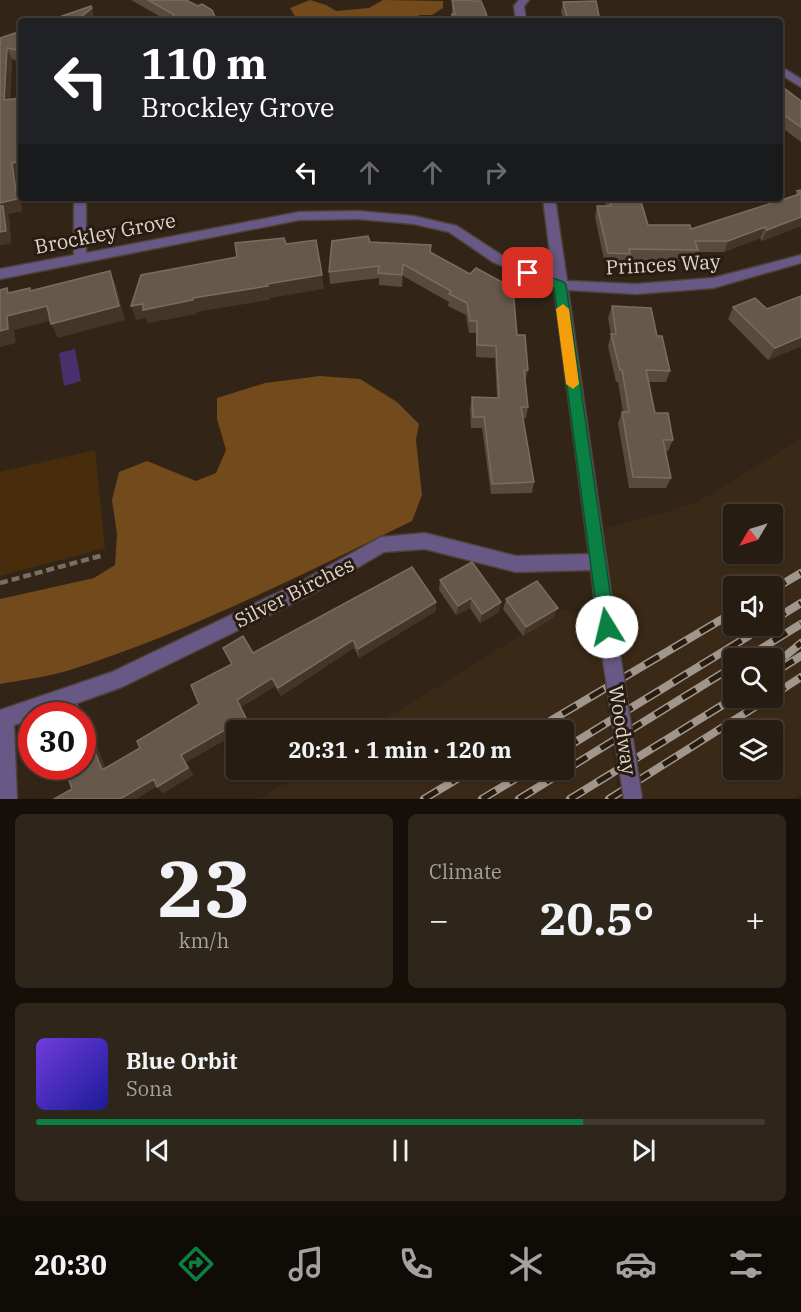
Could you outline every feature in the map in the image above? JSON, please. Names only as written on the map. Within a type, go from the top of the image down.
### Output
[{"type":"street","points":[[521,18],[519,6],[524,0]]},
{"type":"street","points":[[783,71],[801,84]]},
{"type":"street","points":[[80,201],[80,257]]},
{"type":"street","name":"Woodway","points":[[549,201],[597,562],[633,799]]},
{"type":"street","name":"Brockley Grove","points":[[0,274],[299,216],[358,215],[414,220],[453,229],[498,259],[560,285]]},
{"type":"street","name":"Princes Way","points":[[560,285],[636,289],[713,283],[765,271],[801,259]]},
{"type":"street","name":"Silver Birches","points":[[7,799],[2,719],[115,680],[308,587],[381,545],[425,541],[516,564],[597,562]]},
{"type":"path","points":[[0,583],[104,555]]},
{"type":"shaded area","points":[[310,0],[336,11],[369,8],[383,0],[443,1],[443,8],[432,15],[419,15],[421,18],[296,18],[290,8]]},
{"type":"shaded area","points":[[75,349],[81,381],[64,386],[59,353]]},
{"type":"shaded area","points":[[320,376],[360,379],[397,402],[419,424],[416,440],[422,495],[412,521],[242,602],[156,639],[67,671],[0,684],[0,599],[94,578],[115,565],[117,534],[112,500],[119,472],[147,461],[196,481],[216,473],[226,450],[217,419],[217,398],[265,383]]},
{"type":"shaded area","points":[[801,439],[801,794],[792,799],[644,799],[604,529],[694,504]]},
{"type":"shaded area","points":[[95,450],[105,548],[0,576],[0,472]]},
{"type":"shaded area","points":[[562,610],[581,615],[597,632],[619,799],[259,799],[290,780],[574,780],[574,720],[383,720]]},
{"type":"building","points":[[148,0],[186,0],[198,6],[202,4],[212,10],[216,18],[175,18],[173,14]]},
{"type":"building","points":[[452,0],[473,0],[481,1],[487,18],[453,18],[452,14],[455,14]]},
{"type":"building","points":[[596,1],[599,18],[567,18],[563,2]]},
{"type":"building","points":[[91,6],[92,8],[80,18],[57,18]]},
{"type":"building","points":[[18,32],[18,50],[7,48],[4,100],[18,98],[18,162],[12,163],[17,199],[0,203],[0,38]]},
{"type":"building","points":[[783,87],[801,101],[801,127],[783,114]]},
{"type":"building","points":[[801,190],[801,217],[728,241],[695,241],[698,250],[629,249],[630,254],[608,253],[597,206],[611,206],[610,201],[641,201],[648,225],[690,225],[691,229],[783,201],[800,194],[797,191]]},
{"type":"building","points":[[0,206],[3,206],[6,231],[0,232]]},
{"type":"building","points":[[368,236],[370,242],[431,245],[430,252],[470,274],[476,268],[513,288],[517,335],[525,335],[528,370],[524,370],[528,407],[521,407],[534,482],[492,484],[484,417],[473,417],[472,397],[499,398],[496,346],[477,345],[477,321],[470,321],[467,303],[449,294],[451,291],[403,264],[402,275],[378,273],[379,266],[329,272],[332,241]]},
{"type":"building","points":[[284,238],[286,244],[316,240],[322,275],[193,298],[193,300],[143,310],[143,304],[131,306],[141,275],[237,257],[235,243]]},
{"type":"building","points":[[110,271],[119,306],[51,324],[47,306],[7,316],[8,329],[0,331],[0,290],[7,288],[8,293],[30,288],[30,291]]},
{"type":"building","points":[[801,296],[801,337],[775,348],[733,307],[755,298],[767,309]]},
{"type":"building","points":[[612,306],[651,308],[657,336],[662,336],[670,371],[646,370],[655,413],[668,413],[673,440],[663,440],[671,478],[633,477],[622,412],[629,412],[622,370],[620,370],[611,334],[616,334]]},
{"type":"building","points":[[472,562],[501,602],[482,614],[471,598],[458,606],[440,580]]},
{"type":"building","points":[[412,567],[436,602],[358,649],[353,640],[278,688],[272,678],[237,700],[246,718],[226,720],[226,729],[181,755],[188,768],[157,787],[154,779],[120,799],[54,799],[72,789],[69,780],[96,780],[96,755],[102,770],[140,748],[137,741],[199,704],[191,685],[232,664],[223,648],[243,636],[253,653]]},
{"type":"building","points":[[537,581],[558,608],[526,627],[506,599]]},
{"type":"railway","points":[[783,584],[801,573]]},
{"type":"railway","points":[[783,614],[801,603]]},
{"type":"railway","points":[[552,720],[723,619]]},
{"type":"railway","points":[[762,648],[801,624]]},
{"type":"railway","points":[[574,743],[749,636]]},
{"type":"railway","points":[[783,658],[801,643]]},
{"type":"railway","points":[[783,667],[801,656]]},
{"type":"railway","points":[[519,799],[723,673]]},
{"type":"railway","points":[[783,689],[801,677]]},
{"type":"railway","points":[[570,799],[723,705]]},
{"type":"railway","points":[[609,799],[753,708]]},
{"type":"railway","points":[[424,799],[455,780]]},
{"type":"railway","points":[[482,799],[513,780]]},
{"type":"slow traffic","points":[[563,309],[573,384]]},
{"type":"route","points":[[528,273],[560,285],[607,627]]}]
